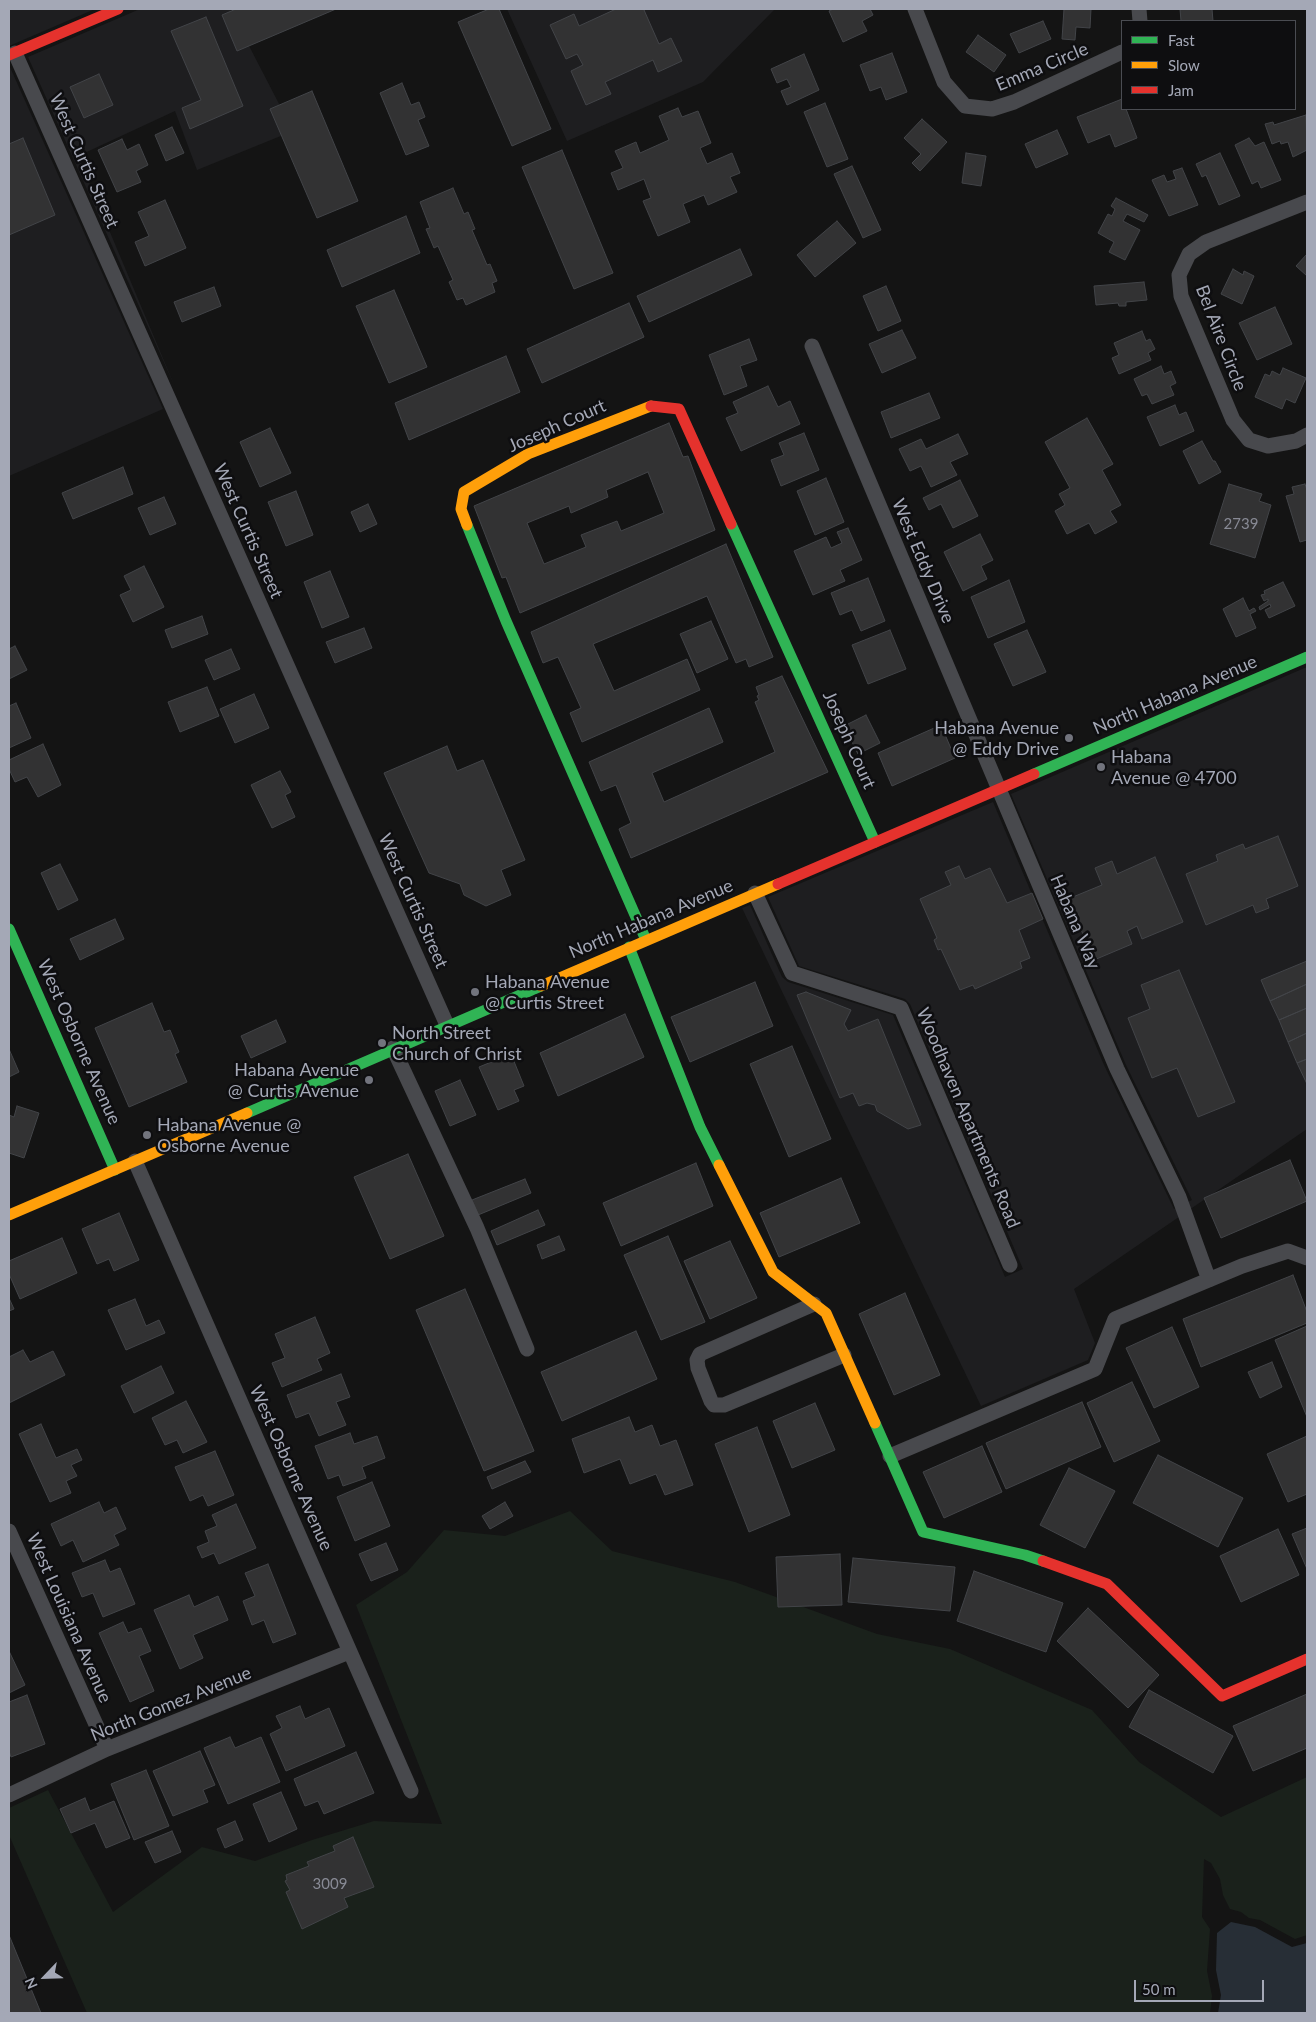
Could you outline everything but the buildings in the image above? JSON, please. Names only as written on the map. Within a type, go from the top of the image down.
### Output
[{"type":"street","points":[[12,54],[118,9]]},
{"type":"street","name":"Emma Circle","points":[[915,9],[944,82],[965,106],[992,108],[1014,102],[1121,52]]},
{"type":"street","name":"West Curtis Street","points":[[12,54],[448,1025]]},
{"type":"street","name":"Bel Aire Circle","points":[[1307,202],[1206,242],[1189,254],[1179,275],[1181,296],[1233,420],[1249,440],[1268,446],[1296,441],[1307,435]]},
{"type":"street","name":"West Eddy Drive","points":[[812,346],[998,790]]},
{"type":"street","name":"Joseph Court","points":[[646,940],[506,621],[461,509],[464,492],[528,454],[648,406],[679,409],[875,842]]},
{"type":"street","name":"North Habana Avenue","points":[[9,1215],[393,1048],[1307,657]]},
{"type":"street","name":"Habana Way","points":[[998,790],[1117,1069],[1179,1197],[1209,1280]]},
{"type":"street","name":"Woodhaven Apartments Road","points":[[755,893],[792,973],[901,1008],[1010,1265]]},
{"type":"street","name":"West Osborne Avenue","points":[[9,929],[115,1170]]},
{"type":"street","points":[[628,947],[700,1127],[773,1272],[826,1313],[923,1532],[1025,1554],[1107,1584],[1222,1696],[1307,1659]]},
{"type":"street","points":[[393,1048],[477,1228],[527,1349]]},
{"type":"street","name":"West Osborne Avenue","points":[[135,1161],[411,1791]]},
{"type":"street","points":[[890,1456],[1095,1369],[1115,1320],[1242,1266],[1288,1251],[1307,1258]]},
{"type":"street","points":[[814,1304],[700,1354],[697,1360],[698,1368],[711,1401],[714,1405],[724,1405],[844,1355]]},
{"type":"street","name":"West Louisiana Avenue","points":[[9,1531],[107,1749]]},
{"type":"street","name":"North Gomez Avenue","points":[[9,1795],[107,1749],[349,1652]]},
{"type":"shaded area","points":[[9,9],[95,9],[9,46]]},
{"type":"shaded area","points":[[140,9],[230,9],[293,131],[197,170],[175,111],[78,156],[175,387],[28,57]]},
{"type":"shaded area","points":[[507,9],[775,9],[703,82],[567,141]]},
{"type":"shaded area","points":[[9,65],[163,409],[9,476]]},
{"type":"shaded area","points":[[1307,667],[1307,1129],[1074,1289],[1095,1343],[1088,1360],[981,1406],[742,908],[750,905],[782,977],[788,982],[893,1015],[1005,1277],[1023,1269],[910,1004],[905,999],[799,966],[768,897],[993,802],[1104,1065],[1174,1209],[1192,1200],[1126,1065],[1011,794]]},
{"type":"shaded area","points":[[570,1511],[612,1551],[735,1582],[877,1634],[950,1649],[1092,1710],[1139,1762],[1221,1817],[1307,1777],[1307,1935],[1295,1939],[1260,1920],[1249,1918],[1241,1912],[1230,1909],[1223,1895],[1220,1879],[1211,1863],[1204,1859],[1202,1917],[1210,1929],[1207,1971],[1212,1996],[1210,2013],[87,2013],[9,1835],[9,1808],[48,1790],[113,1912],[202,1847],[255,1861],[312,1840],[374,1821],[442,1824],[356,1605],[407,1572],[444,1530],[505,1536]]},
{"type":"shaded area","points":[[1231,1922],[1255,1927],[1292,1947],[1307,1943],[1307,2013],[1218,2013],[1221,1995],[1216,1970],[1217,1933]]},
{"type":"traffic: fast","points":[[731,524],[875,842]]},
{"type":"traffic: fast","points":[[467,525],[506,621],[646,940]]},
{"type":"traffic: fast","points":[[1034,774],[1307,657]]},
{"type":"traffic: fast","points":[[9,929],[115,1170]]},
{"type":"traffic: fast","points":[[629,947],[700,1127],[719,1165]]},
{"type":"traffic: fast","points":[[247,1113],[541,986]]},
{"type":"traffic: fast","points":[[875,1423],[923,1532],[1025,1555],[1043,1561]]},
{"type":"traffic: slow","points":[[467,525],[461,509],[464,492],[528,454],[651,406]]},
{"type":"traffic: slow","points":[[541,986],[778,884]]},
{"type":"traffic: slow","points":[[9,1215],[247,1113]]},
{"type":"traffic: slow","points":[[719,1165],[773,1272],[826,1313],[875,1423]]},
{"type":"traffic: jam","points":[[9,55],[118,9]]},
{"type":"traffic: jam","points":[[651,406],[679,409],[731,524]]},
{"type":"traffic: jam","points":[[778,884],[1034,774]]},
{"type":"traffic: jam","points":[[1043,1561],[1107,1584],[1222,1696],[1307,1659]]},
{"type":"place","name":"Habana Avenue @ Eddy Drive","points":[[1069,738]]},
{"type":"place","name":"Habana Avenue @ 4700","points":[[1101,767]]},
{"type":"place","name":"Habana Avenue @ Curtis Street","points":[[475,992]]},
{"type":"place","name":"North Street Church of Christ","points":[[382,1043]]},
{"type":"place","name":"Habana Avenue @ Curtis Avenue","points":[[369,1080]]},
{"type":"place","name":"Habana Avenue @ Osborne Avenue","points":[[147,1135]]}]
